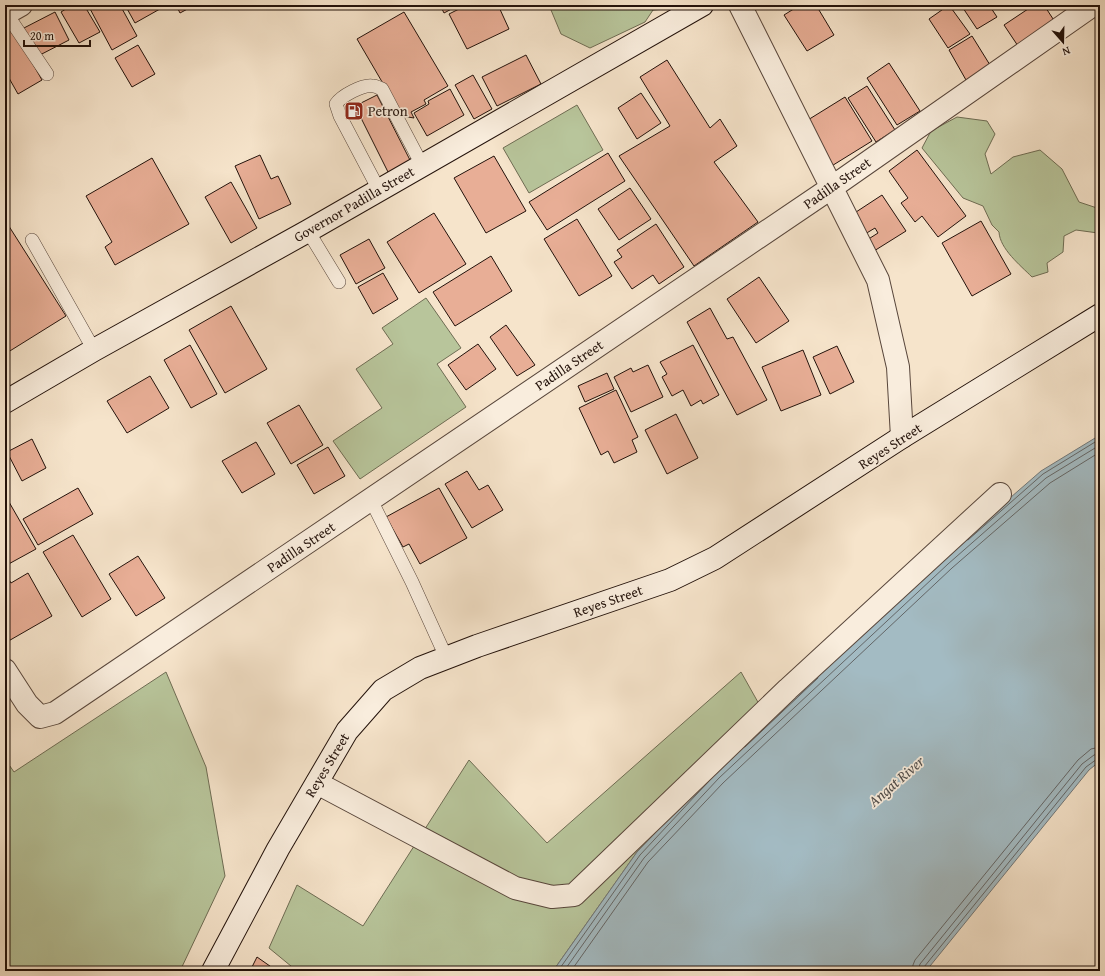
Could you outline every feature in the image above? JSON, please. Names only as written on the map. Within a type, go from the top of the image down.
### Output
[{"type":"street","name":"Governor Padilla Street","points":[[5,402],[94,350],[308,231],[702,5]]},
{"type":"street","points":[[740,5],[878,280],[898,367],[902,437]]},
{"type":"street","name":"Padilla Street","points":[[5,670],[27,704],[40,717],[55,713],[831,188],[1051,35],[1080,9]]},
{"type":"street","name":"Reyes Street","points":[[214,971],[278,849],[347,731],[383,690],[420,668],[670,580],[716,558],[902,437],[1100,315]]},
{"type":"street","points":[[317,783],[515,888],[552,897],[574,895],[788,689],[1000,494]]},
{"type":"lane","points":[[11,11],[47,74]]},
{"type":"lane","points":[[379,190],[340,116],[336,104],[339,99],[362,87],[372,85],[382,90],[422,165]]},
{"type":"lane","points":[[308,231],[339,282]]},
{"type":"lane","points":[[32,240],[94,350]]},
{"type":"lane","points":[[371,500],[412,582],[446,658]]},
{"type":"green space","points":[[548,5],[680,5],[676,8],[653,10],[645,22],[590,48],[561,34]]},
{"type":"green space","points":[[577,105],[603,150],[529,193],[503,148]]},
{"type":"green space","points":[[957,117],[987,121],[995,134],[985,154],[991,174],[1013,157],[1040,150],[1062,169],[1079,202],[1100,209],[1100,236],[1098,233],[1076,230],[1064,236],[1063,252],[1047,263],[1048,272],[1032,277],[1007,251],[1000,238],[999,232],[992,225],[983,206],[963,198],[922,148],[931,131]]},
{"type":"green space","points":[[426,298],[461,348],[437,364],[466,407],[360,479],[333,441],[382,408],[356,369],[393,344],[382,328]]},
{"type":"green space","points":[[166,672],[206,767],[225,876],[180,971],[5,971],[5,759],[14,772]]},
{"type":"green space","points":[[741,672],[768,720],[637,852],[553,971],[297,971],[269,948],[297,885],[363,926],[469,760],[547,843]]},
{"type":"water","name":"Angat River","points":[[1100,435],[1100,761],[1089,770],[926,971],[553,971],[637,852],[713,772],[942,557],[1041,471]]},
{"type":"building","points":[[72,5],[84,5],[100,32],[79,43],[61,12]]},
{"type":"building","points":[[88,5],[120,5],[137,36],[112,50]]},
{"type":"building","points":[[125,5],[167,5],[135,23]]},
{"type":"building","points":[[176,5],[195,5],[180,13]]},
{"type":"building","points":[[440,5],[459,5],[444,13]]},
{"type":"building","points":[[467,5],[498,5],[509,29],[467,49],[449,14]]},
{"type":"building","points":[[800,5],[816,5],[834,35],[807,51],[784,15]]},
{"type":"building","points":[[949,5],[970,34],[948,48],[929,19]]},
{"type":"building","points":[[961,5],[989,5],[997,17],[977,29]]},
{"type":"building","points":[[1034,5],[1044,5],[1055,22],[1018,46],[1004,25]]},
{"type":"building","points":[[55,12],[69,40],[36,57],[22,29]]},
{"type":"building","points":[[404,12],[448,86],[424,100],[426,104],[411,112],[414,118],[402,116],[357,39]]},
{"type":"building","points":[[13,29],[42,80],[18,94],[5,71],[5,34]]},
{"type":"building","points":[[972,36],[990,65],[966,80],[949,50]]},
{"type":"building","points":[[138,45],[155,74],[132,87],[115,58]]},
{"type":"building","points":[[526,55],[541,84],[497,106],[482,77]]},
{"type":"building","points":[[667,60],[710,128],[720,119],[737,146],[714,162],[758,222],[694,266],[619,156],[670,126],[640,77]]},
{"type":"building","points":[[889,63],[920,111],[897,125],[867,78]]},
{"type":"building","points":[[473,75],[492,109],[474,119],[455,85]]},
{"type":"building","points":[[867,86],[895,130],[876,142],[848,98]]},
{"type":"building","points":[[450,89],[464,115],[427,136],[414,113],[429,104],[428,101]]},
{"type":"building","points":[[641,93],[661,123],[637,139],[618,108]]},
{"type":"building","points":[[377,95],[411,162],[389,174],[355,106]]},
{"type":"building","points":[[845,97],[872,141],[830,167],[803,123]]},
{"type":"building","points":[[917,150],[966,216],[938,237],[922,216],[915,222],[901,203],[908,198],[889,171]]},
{"type":"building","points":[[608,153],[625,181],[547,230],[529,202]]},
{"type":"building","points":[[260,155],[271,179],[278,176],[291,204],[259,219],[235,166]]},
{"type":"building","points":[[494,156],[526,211],[486,233],[454,178]]},
{"type":"building","points":[[152,158],[189,224],[115,265],[105,247],[112,242],[86,196]]},
{"type":"building","points":[[231,182],[257,228],[231,243],[205,197]]},
{"type":"building","points":[[630,188],[651,219],[619,240],[598,209]]},
{"type":"building","points":[[882,195],[906,231],[874,251],[867,240],[878,233],[875,228],[865,234],[853,214]]},
{"type":"building","points":[[434,213],[466,264],[419,293],[387,242]]},
{"type":"building","points":[[577,219],[612,276],[579,296],[544,239]]},
{"type":"building","points":[[5,220],[66,316],[5,354]]},
{"type":"building","points":[[981,221],[1011,274],[972,296],[942,243]]},
{"type":"building","points":[[656,224],[684,267],[659,284],[653,275],[632,289],[614,262],[622,257],[617,250]]},
{"type":"building","points":[[369,239],[385,268],[356,284],[340,255]]},
{"type":"building","points":[[491,256],[512,291],[455,326],[433,292]]},
{"type":"building","points":[[383,273],[398,299],[373,314],[358,287]]},
{"type":"building","points":[[759,277],[789,321],[756,343],[727,299]]},
{"type":"building","points":[[231,306],[267,369],[225,393],[189,330]]},
{"type":"building","points":[[710,308],[727,339],[733,337],[767,400],[737,415],[687,322]]},
{"type":"building","points":[[506,325],[535,365],[517,376],[490,337]]},
{"type":"building","points":[[478,344],[496,369],[466,390],[448,365]]},
{"type":"building","points":[[190,345],[217,394],[191,408],[164,360]]},
{"type":"building","points":[[693,345],[719,395],[703,404],[701,400],[691,406],[683,390],[672,396],[662,377],[667,374],[660,362]]},
{"type":"building","points":[[837,346],[854,382],[830,394],[813,357]]},
{"type":"building","points":[[803,350],[821,395],[781,411],[762,367]]},
{"type":"building","points":[[648,365],[663,397],[631,412],[614,377],[631,368],[633,372]]},
{"type":"building","points":[[607,373],[614,389],[585,402],[578,386]]},
{"type":"building","points":[[150,376],[169,408],[127,433],[107,401]]},
{"type":"building","points":[[616,390],[638,437],[632,440],[637,452],[614,463],[608,451],[601,455],[579,408]]},
{"type":"building","points":[[299,405],[323,445],[291,464],[267,423]]},
{"type":"building","points":[[676,414],[698,458],[667,474],[645,430]]},
{"type":"building","points":[[32,439],[46,468],[22,481],[7,452]]},
{"type":"building","points":[[256,442],[275,474],[242,493],[222,461]]},
{"type":"building","points":[[328,447],[345,476],[314,494],[297,465]]},
{"type":"building","points":[[467,471],[479,490],[488,485],[503,510],[472,528],[445,484]]},
{"type":"building","points":[[78,488],[93,514],[38,545],[23,519]]},
{"type":"building","points":[[439,488],[467,538],[420,564],[409,544],[403,547],[386,517]]},
{"type":"building","points":[[5,495],[36,549],[5,566]]},
{"type":"building","points":[[73,535],[111,599],[82,617],[43,552]]},
{"type":"building","points":[[138,556],[165,598],[136,616],[109,574]]},
{"type":"building","points":[[5,573],[11,583],[28,573],[52,616],[5,643]]},
{"type":"building","points":[[257,957],[277,971],[250,971]]},
{"type":"place","name":"Petron","points":[[354,111]]}]
